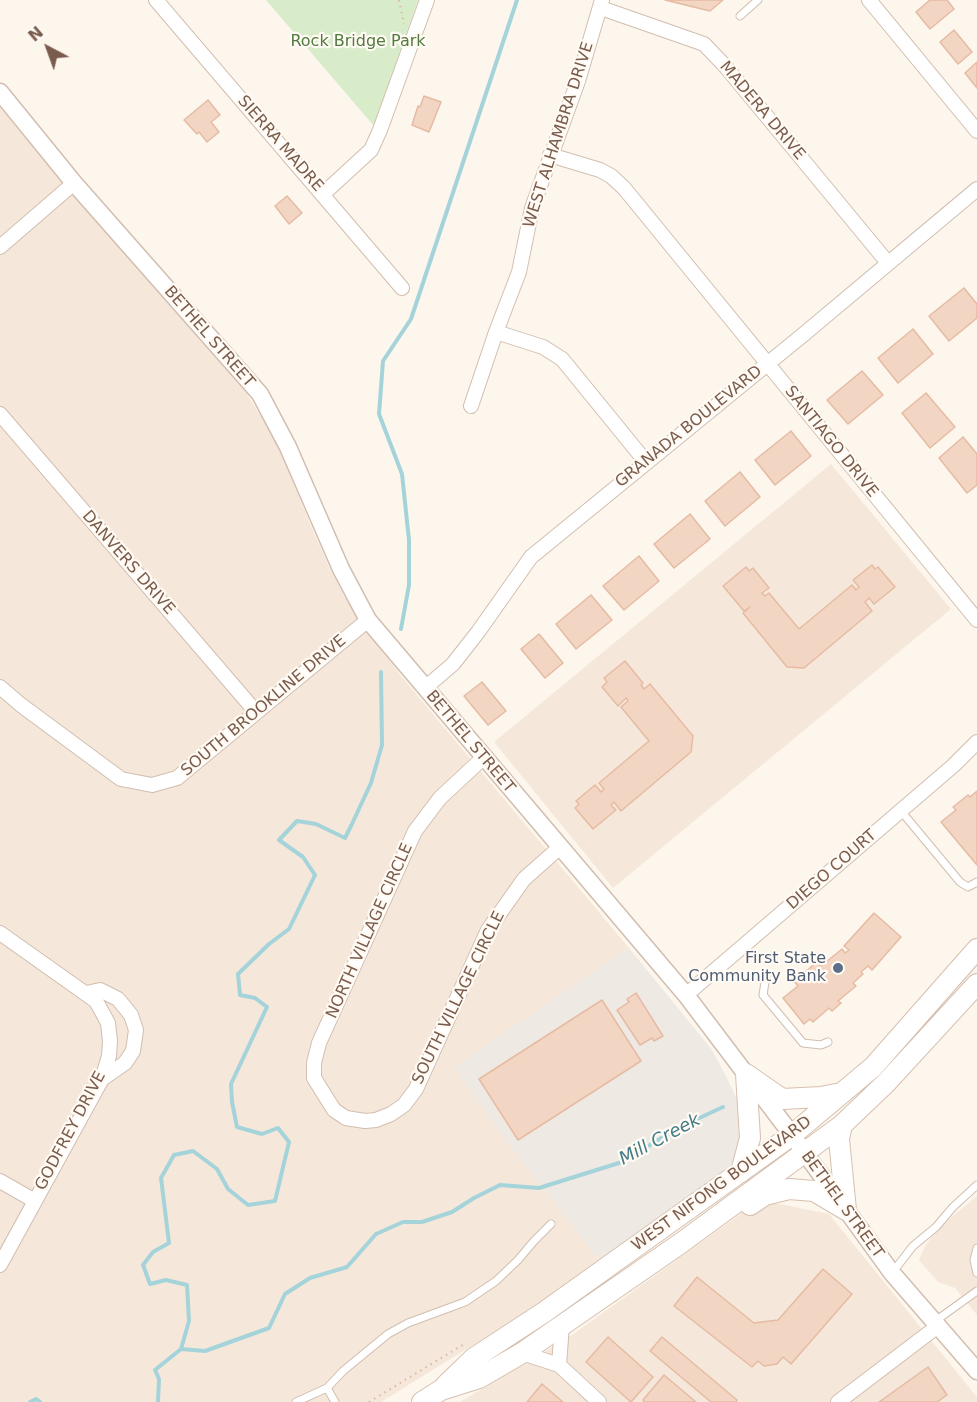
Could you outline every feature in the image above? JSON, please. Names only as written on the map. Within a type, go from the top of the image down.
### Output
[{"type":"main road","name":"WEST NIFONG BOULEVARD","points":[[422,1402],[441,1390],[474,1358],[543,1313],[792,1135],[873,1067],[977,949]]},
{"type":"main road","name":"WEST NIFONG BOULEVARD","points":[[441,1390],[479,1378],[522,1353],[681,1243],[842,1125],[894,1076],[977,984]]},
{"type":"main road","points":[[746,1074],[782,1099],[821,1097],[843,1093]]},
{"type":"main road","points":[[741,1172],[750,1138],[746,1074]]},
{"type":"main road","points":[[842,1125],[839,1139],[846,1210]]},
{"type":"main road","points":[[681,1243],[700,1242],[765,1195],[789,1189],[814,1191],[846,1210]]},
{"type":"street","name":"SIERRA MADRE","points":[[156,0],[402,288]]},
{"type":"street","points":[[323,194],[371,150],[427,0]]},
{"type":"street","points":[[869,0],[977,131]]},
{"type":"street","name":"WEST ALHAMBRA DRIVE","points":[[471,406],[519,272],[532,208],[578,81],[601,4]]},
{"type":"street","name":"MADERA DRIVE","points":[[601,4],[704,44],[726,67],[888,263]]},
{"type":"street","name":"BETHEL STREET","points":[[0,92],[74,183],[260,394],[288,447],[341,569],[368,620],[483,759],[686,995],[792,1135],[892,1273],[977,1371]]},
{"type":"street","name":"SANTIAGO DRIVE","points":[[550,156],[600,170],[617,181],[977,620]]},
{"type":"street","points":[[0,247],[74,183]]},
{"type":"street","name":"GRANADA BOULEVARD","points":[[425,688],[453,664],[531,557],[977,189]]},
{"type":"street","points":[[496,332],[532,342],[562,359],[646,462]]},
{"type":"street","name":"DANVERS DRIVE","points":[[0,414],[256,712]]},
{"type":"street","name":"SOUTH BROOKLINE DRIVE","points":[[0,687],[122,779],[152,785],[177,778],[368,620]]},
{"type":"street","name":"DIEGO COURT","points":[[686,995],[901,811],[977,742]]},
{"type":"street","name":"NORTH VILLAGE CIRCLE","points":[[346,1118],[334,1110],[314,1078],[314,1063],[319,1043],[416,831],[440,798],[483,759]]},
{"type":"street","name":"SOUTH VILLAGE CIRCLE","points":[[346,1118],[376,1120],[404,1105],[416,1089],[488,930],[524,879],[559,848]]},
{"type":"street","name":"GODFREY DRIVE","points":[[0,933],[96,1001],[108,1023],[110,1041],[109,1056],[102,1079],[0,1265]]},
{"type":"street","points":[[87,993],[100,990],[118,999],[131,1015],[136,1030],[133,1051],[125,1063],[102,1079]]},
{"type":"street","points":[[0,1181],[35,1201]]},
{"type":"street","points":[[838,1402],[936,1324]]},
{"type":"street","points":[[559,1365],[562,1325]]},
{"type":"street","points":[[522,1353],[559,1365],[599,1402]]},
{"type":"lane","points":[[740,16],[758,0]]},
{"type":"lane","points":[[901,811],[960,882],[968,887],[977,882]]},
{"type":"lane","points":[[766,976],[763,995],[803,1043],[821,1045],[828,1042]]},
{"type":"lane","points":[[892,1273],[913,1246],[936,1227],[952,1207],[977,1185]]},
{"type":"lane","points":[[296,1402],[327,1388],[343,1371],[388,1334],[408,1323],[465,1302],[496,1281],[551,1224]]},
{"type":"lane","points":[[977,1248],[974,1260],[977,1273]]},
{"type":"lane","points":[[936,1324],[977,1291]]},
{"type":"lane","points":[[327,1388],[335,1402]]},
{"type":"path","points":[[369,1402],[474,1338]]},
{"type":"shaded area","points":[[0,103],[241,385],[276,440],[308,519],[344,596],[401,676],[629,948],[454,1067],[502,1135],[599,1260],[528,1311],[381,1402],[0,1402]]},
{"type":"shaded area","points":[[831,464],[951,609],[613,888],[494,742]]},
{"type":"shaded area","points":[[629,948],[712,1050],[741,1108],[741,1154],[732,1164],[599,1260],[502,1135],[454,1067]]},
{"type":"shaded area","points":[[977,1196],[977,1315],[955,1288],[938,1282],[919,1260],[925,1246],[940,1227]]},
{"type":"shaded area","points":[[760,1200],[829,1214],[977,1397],[977,1402],[460,1402],[572,1335]]},
{"type":"green space","name":"Rock Bridge Park","points":[[266,0],[418,0],[374,126]]},
{"type":"building","points":[[665,0],[723,0],[710,11]]},
{"type":"building","points":[[930,0],[947,0],[954,9],[930,29],[916,12]]},
{"type":"building","points":[[954,30],[972,52],[958,64],[940,42]]},
{"type":"building","points":[[977,62],[977,88],[965,73]]},
{"type":"building","points":[[424,96],[441,102],[429,132],[412,125]]},
{"type":"building","points":[[208,100],[220,115],[211,122],[219,132],[207,142],[184,120]]},
{"type":"building","points":[[287,196],[302,213],[289,224],[275,206]]},
{"type":"building","points":[[964,288],[977,304],[977,318],[949,341],[929,316]]},
{"type":"building","points":[[913,329],[933,354],[898,383],[878,358]]},
{"type":"building","points":[[862,371],[883,395],[848,424],[827,400]]},
{"type":"building","points":[[926,393],[955,427],[930,448],[902,413]]},
{"type":"building","points":[[791,431],[811,456],[775,485],[755,460]]},
{"type":"building","points":[[963,437],[977,454],[977,485],[967,493],[939,458]]},
{"type":"building","points":[[740,472],[760,497],[725,526],[705,501]]},
{"type":"building","points":[[690,514],[710,539],[674,568],[654,544]]},
{"type":"building","points":[[639,556],[659,581],[624,610],[603,586]]},
{"type":"building","points":[[872,565],[875,569],[878,567],[895,587],[874,604],[869,598],[865,602],[872,611],[804,668],[787,667],[743,613],[750,607],[744,611],[723,586],[746,567],[749,571],[753,568],[769,588],[762,593],[765,596],[769,593],[799,629],[852,585],[856,590],[859,587],[853,580]]},
{"type":"building","points":[[591,595],[612,620],[576,649],[556,624]]},
{"type":"building","points":[[539,634],[563,663],[545,678],[521,649]]},
{"type":"building","points":[[625,661],[643,683],[641,685],[644,689],[650,684],[693,736],[691,752],[621,811],[614,802],[611,805],[616,810],[593,829],[575,808],[579,804],[576,801],[595,785],[601,792],[604,789],[599,783],[649,741],[621,707],[628,701],[626,698],[618,706],[602,687],[607,682],[604,678]]},
{"type":"building","points":[[482,682],[506,711],[488,725],[464,696]]},
{"type":"building","points":[[977,791],[977,865],[941,822],[956,810],[953,807]]},
{"type":"building","name":"First State Community Bank","points":[[874,913],[901,937],[872,970],[868,966],[861,972],[863,974],[853,983],[856,986],[838,1001],[841,1003],[832,1011],[829,1008],[813,1022],[810,1019],[804,1024],[783,998],[798,986],[794,981],[817,962],[821,966],[842,949],[845,953],[849,950],[844,946]]},
{"type":"building","points":[[636,993],[663,1036],[654,1041],[652,1038],[640,1045],[617,1010],[629,1002],[627,999]]},
{"type":"building","points":[[602,1000],[641,1061],[518,1140],[479,1079]]},
{"type":"building","points":[[823,1269],[852,1294],[791,1364],[783,1357],[777,1364],[764,1366],[758,1361],[752,1367],[674,1306],[697,1277],[754,1323],[778,1320]]},
{"type":"building","points":[[608,1337],[653,1377],[631,1402],[586,1362]]},
{"type":"building","points":[[662,1337],[737,1400],[736,1402],[711,1402],[650,1351]]},
{"type":"building","points":[[928,1367],[947,1395],[937,1402],[879,1402]]},
{"type":"building","points":[[664,1375],[696,1402],[644,1402],[643,1400]]},
{"type":"building","points":[[542,1384],[563,1402],[527,1402]]},
{"type":"waterway","points":[[401,629],[409,585],[409,540],[402,474],[379,414],[383,361],[411,319],[517,0]]},
{"type":"waterway","points":[[181,1349],[189,1321],[187,1285],[166,1280],[150,1284],[143,1265],[153,1252],[169,1243],[161,1178],[174,1155],[193,1151],[217,1169],[228,1189],[248,1205],[275,1201],[289,1142],[278,1128],[262,1134],[237,1127],[232,1102],[231,1084],[267,1007],[255,998],[240,995],[238,974],[269,944],[289,929],[315,875],[303,857],[279,840],[297,821],[316,824],[345,838],[351,826],[371,783],[382,745],[381,672]]},
{"type":"waterway","name":"Mill Creek","points":[[158,1402],[159,1379],[155,1370],[181,1349],[205,1351],[269,1328],[285,1294],[310,1278],[347,1267],[376,1234],[403,1222],[422,1222],[452,1212],[500,1185],[539,1188],[622,1162],[678,1128],[723,1107]]},
{"type":"waterway","name":"Mill Creek","points":[[30,1402],[36,1399],[40,1402]]},
{"type":"place","name":"First State Community Bank","points":[[838,968]]}]
